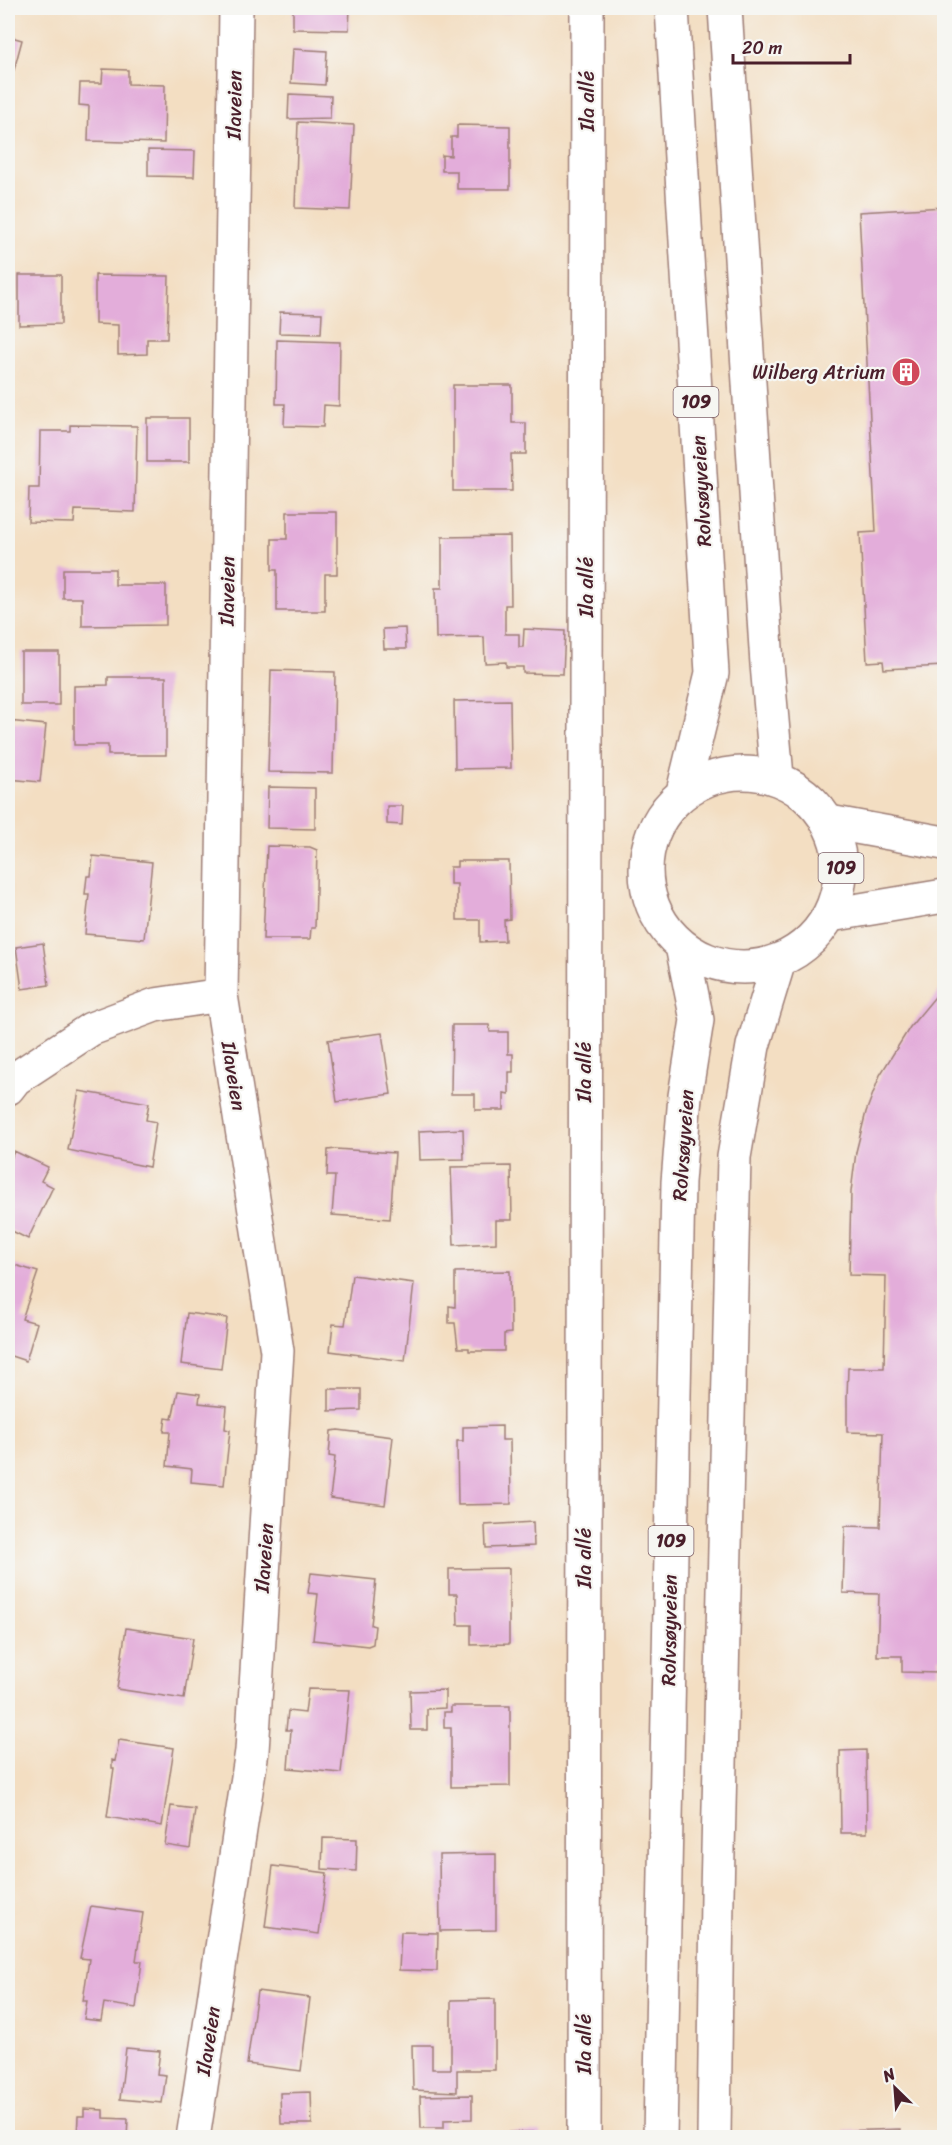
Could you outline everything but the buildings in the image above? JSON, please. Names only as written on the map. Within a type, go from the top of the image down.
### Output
[{"type":"street","name":"Ilaveien","points":[[193,2138],[252,1750],[278,1351],[221,995],[236,8]]},
{"type":"street","name":"Ila allé","points":[[584,2138],[587,8]]},
{"type":"street","name":"Rolvsøyveien","points":[[672,8],[712,673],[683,792]]},
{"type":"street","points":[[725,8],[767,664],[777,777]]},
{"type":"street","name":"109","points":[[728,773],[777,777],[807,794],[829,822],[841,868],[830,915],[809,942],[779,960],[754,967],[728,966],[703,959],[682,946],[658,920],[646,886],[646,851],[659,819],[683,792],[728,773]]},
{"type":"street","points":[[829,822],[945,843]]},
{"type":"street","points":[[830,915],[945,896]]},
{"type":"street","name":"Rolvsøyveien","points":[[660,2138],[678,1182],[685,1096],[697,1020],[682,946]]},
{"type":"street","points":[[714,2138],[717,1894],[734,1157],[753,1046],[779,960]]},
{"type":"street","points":[[8,1088],[15,1079],[92,1029],[155,1005],[221,995]]},
{"type":"place","name":"Wilberg Atrium","points":[[906,372]]}]
